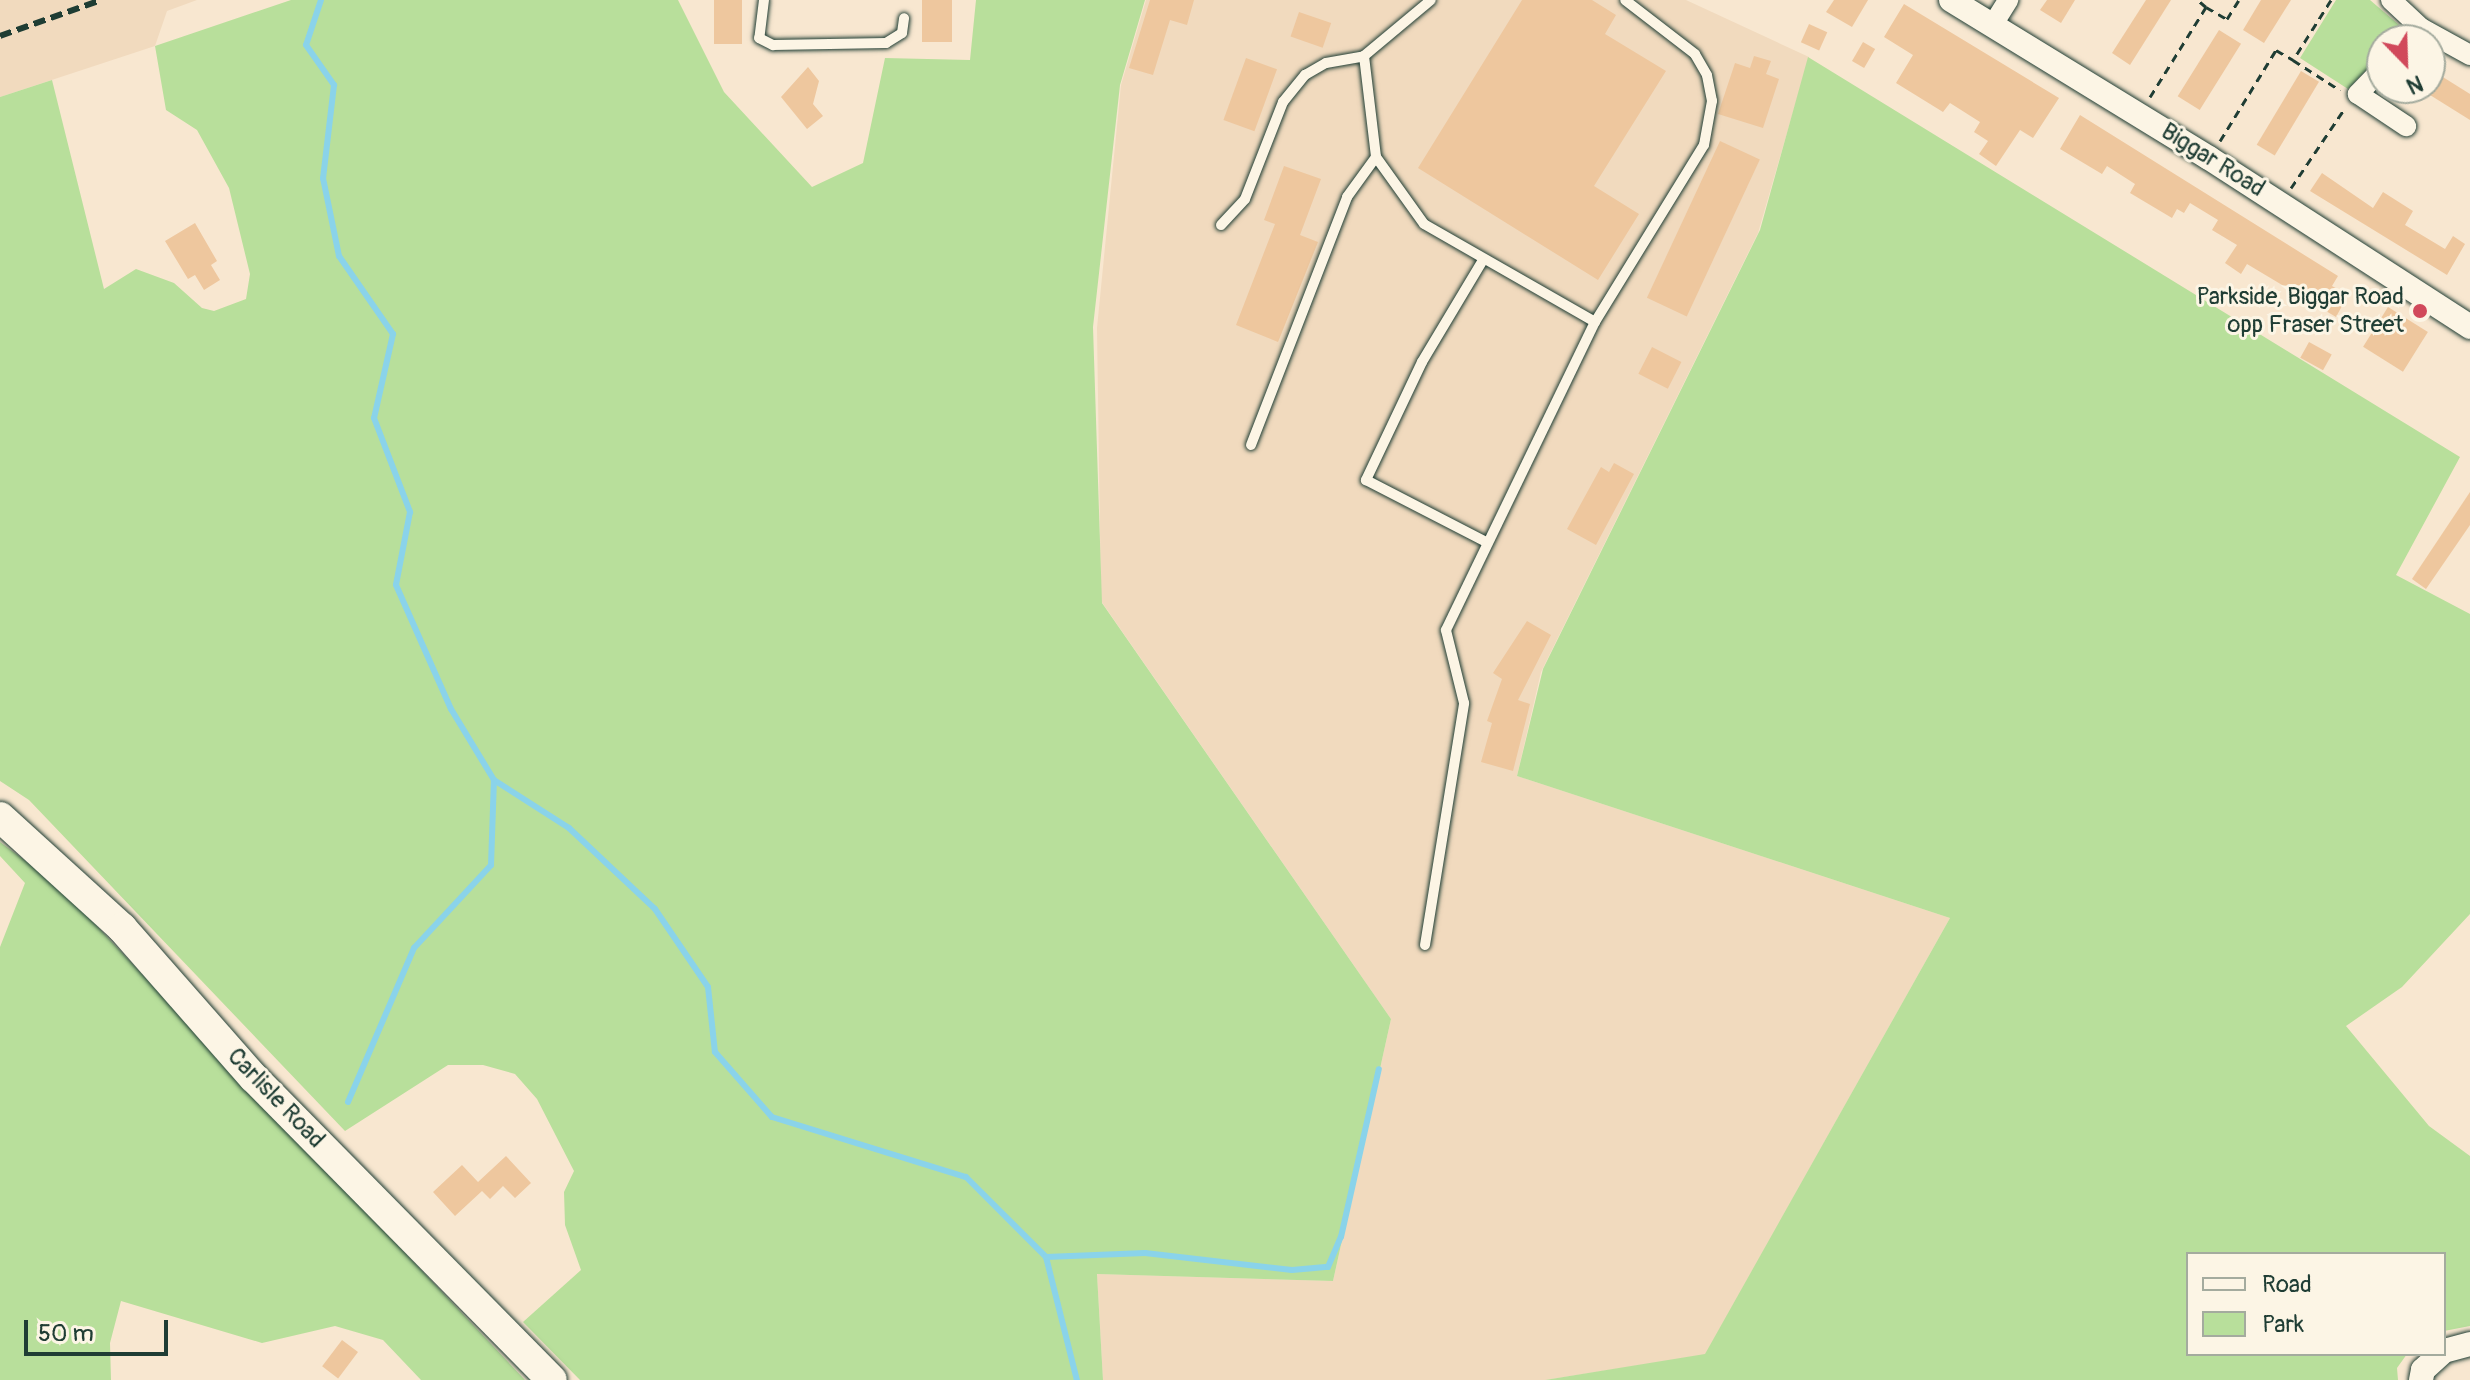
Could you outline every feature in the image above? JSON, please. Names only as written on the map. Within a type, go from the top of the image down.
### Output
[{"type":"main road","name":"Carlisle Road","points":[[0,817],[122,928],[254,1078],[552,1380]]},
{"type":"street","name":"Biggar Road","points":[[1951,0],[2140,114],[2470,327]]},
{"type":"street","points":[[1992,26],[2008,0]]},
{"type":"street","points":[[2391,0],[2409,24]]},
{"type":"street","points":[[2446,46],[2470,55]]},
{"type":"street","points":[[2366,86],[2356,96],[2406,126]]},
{"type":"street","points":[[2446,1352],[2470,1344]]},
{"type":"street","points":[[2421,1380],[2423,1370],[2439,1356]]},
{"type":"lane","points":[[764,0],[759,38],[773,45],[886,43],[902,33],[904,18]]},
{"type":"lane","points":[[1221,225],[1245,199],[1283,102],[1305,75],[1326,63],[1364,56],[1431,0]]},
{"type":"lane","points":[[1425,945],[1464,703],[1446,630],[1595,322],[1704,145],[1712,101],[1707,75],[1695,54],[1625,0]]},
{"type":"lane","points":[[1364,56],[1376,157],[1424,224],[1595,322]]},
{"type":"lane","points":[[1251,445],[1347,197],[1376,157]]},
{"type":"lane","points":[[1483,260],[1422,362],[1366,480],[1486,542]]},
{"type":"path","points":[[2198,0],[2227,19],[2239,0]]},
{"type":"path","points":[[2293,60],[2331,0]]},
{"type":"path","points":[[2140,114],[2206,7]]},
{"type":"path","points":[[2209,158],[2276,50],[2356,96],[2281,203]]},
{"type":"shaded area","points":[[0,0],[197,0],[167,11],[155,46],[0,97]]},
{"type":"shaded area","points":[[1146,0],[1686,0],[1809,57],[1758,233],[1541,672],[1517,776],[1950,918],[1705,1355],[1545,1380],[1103,1380],[1097,1274],[1333,1281],[1391,1019],[1101,601],[1097,328],[1121,85]]},
{"type":"green space","points":[[291,0],[678,0],[724,92],[812,187],[863,163],[885,58],[970,60],[976,0],[1145,0],[1120,85],[1093,327],[1102,603],[1391,1019],[1333,1281],[1097,1274],[1103,1380],[580,1380],[523,1322],[581,1270],[565,1225],[564,1192],[574,1171],[537,1099],[515,1074],[483,1065],[448,1065],[345,1131],[29,800],[0,781],[0,97],[52,80],[104,289],[136,269],[174,283],[202,308],[214,311],[246,299],[250,274],[229,188],[197,130],[166,110],[155,46]]},
{"type":"green space","points":[[2336,0],[2370,0],[2398,24],[2366,24],[2366,70],[2348,89],[2300,58]]},
{"type":"green space","points":[[1808,57],[2460,457],[2396,575],[2470,614],[2470,914],[2402,987],[2346,1026],[2429,1126],[2470,1156],[2470,1326],[2446,1331],[2446,1252],[2186,1252],[2186,1356],[2406,1356],[2397,1368],[2398,1380],[1545,1380],[1705,1354],[1950,918],[1517,776],[1543,669],[1760,230]]},
{"type":"green space","points":[[0,842],[58,885],[525,1380],[421,1380],[383,1340],[335,1326],[262,1343],[121,1301],[110,1343],[111,1380],[0,1380],[0,947],[25,883],[0,856]]},
{"type":"building","points":[[714,0],[742,0],[742,44],[714,44]]},
{"type":"building","points":[[922,0],[952,0],[952,42],[922,42]]},
{"type":"building","points":[[1150,0],[1194,0],[1187,25],[1170,20],[1153,75],[1129,68]]},
{"type":"building","points":[[1522,0],[1592,0],[1616,15],[1605,34],[1666,71],[1594,186],[1639,214],[1598,280],[1418,168]]},
{"type":"building","points":[[1834,0],[1868,0],[1852,27],[1826,12]]},
{"type":"building","points":[[2047,0],[2075,0],[2061,23],[2040,10]]},
{"type":"building","points":[[2146,0],[2171,0],[2130,65],[2112,53]]},
{"type":"building","points":[[2261,0],[2291,0],[2264,43],[2243,30]]},
{"type":"building","points":[[1904,4],[2059,98],[2033,138],[2020,130],[1996,166],[1979,154],[1988,141],[1974,132],[1980,122],[1950,103],[1943,112],[1896,83],[1913,55],[1884,37]]},
{"type":"building","points":[[1299,12],[1331,23],[1323,48],[1291,37]]},
{"type":"building","points":[[1809,24],[1827,32],[1819,50],[1801,42]]},
{"type":"building","points":[[2219,30],[2241,44],[2200,110],[2178,96]]},
{"type":"building","points":[[1863,42],[1875,49],[1864,68],[1852,61]]},
{"type":"building","points":[[1754,56],[1771,61],[1766,74],[1779,79],[1763,128],[1718,114],[1735,63],[1750,68]]},
{"type":"building","points":[[1246,58],[1277,69],[1254,131],[1223,120]]},
{"type":"building","points":[[808,67],[819,81],[813,104],[823,116],[807,129],[781,97]]},
{"type":"building","points":[[2301,71],[2319,82],[2275,156],[2257,145]]},
{"type":"building","points":[[2446,79],[2470,94],[2470,120],[2444,104]]},
{"type":"building","points":[[2080,115],[2338,276],[2332,286],[2348,295],[2336,317],[2247,264],[2241,274],[2225,263],[2237,245],[2212,230],[2218,220],[2190,203],[2184,213],[2177,209],[2172,218],[2130,193],[2135,184],[2107,166],[2102,174],[2060,149]]},
{"type":"building","points":[[1720,141],[1760,160],[1687,316],[1647,298]]},
{"type":"building","points":[[1284,166],[1321,179],[1300,235],[1318,242],[1278,342],[1236,325],[1275,224],[1264,220]]},
{"type":"building","points":[[2322,173],[2373,208],[2383,192],[2413,211],[2405,225],[2445,249],[2453,236],[2465,244],[2447,275],[2310,191]]},
{"type":"building","points":[[195,223],[217,261],[211,265],[220,280],[204,290],[195,275],[188,279],[165,241]]},
{"type":"building","points":[[2388,307],[2428,332],[2403,372],[2363,347]]},
{"type":"building","points":[[2309,342],[2332,355],[2323,370],[2300,358]]},
{"type":"building","points":[[1652,347],[1681,362],[1668,389],[1638,374]]},
{"type":"building","points":[[1614,463],[1634,474],[1596,545],[1567,529],[1601,467],[1609,472]]},
{"type":"building","points":[[2470,492],[2470,525],[2426,589],[2412,579]]},
{"type":"building","points":[[1527,621],[1551,635],[1518,700],[1530,704],[1513,771],[1481,762],[1492,723],[1487,721],[1502,679],[1493,673]]},
{"type":"building","points":[[506,1156],[531,1183],[515,1198],[503,1186],[490,1199],[482,1191],[455,1216],[433,1192],[462,1165],[478,1182]]},
{"type":"building","points":[[342,1340],[358,1352],[338,1378],[322,1366]]},
{"type":"waterway","points":[[321,0],[306,45],[334,85],[323,178],[339,256],[393,334],[374,418],[410,512],[396,585],[451,709],[494,780],[569,828],[655,909],[708,987],[715,1052],[772,1117],[966,1177],[1046,1257],[1077,1380]]},
{"type":"waterway","points":[[348,1102],[414,948],[491,865],[494,780]]},
{"type":"waterway","points":[[1046,1257],[1145,1253],[1292,1270],[1328,1267],[1341,1237],[1379,1069]]},
{"type":"railway","points":[[0,36],[101,0]]},
{"type":"place","name":"Parkside, Biggar Road opp Fraser Street","points":[[2420,311]]}]
